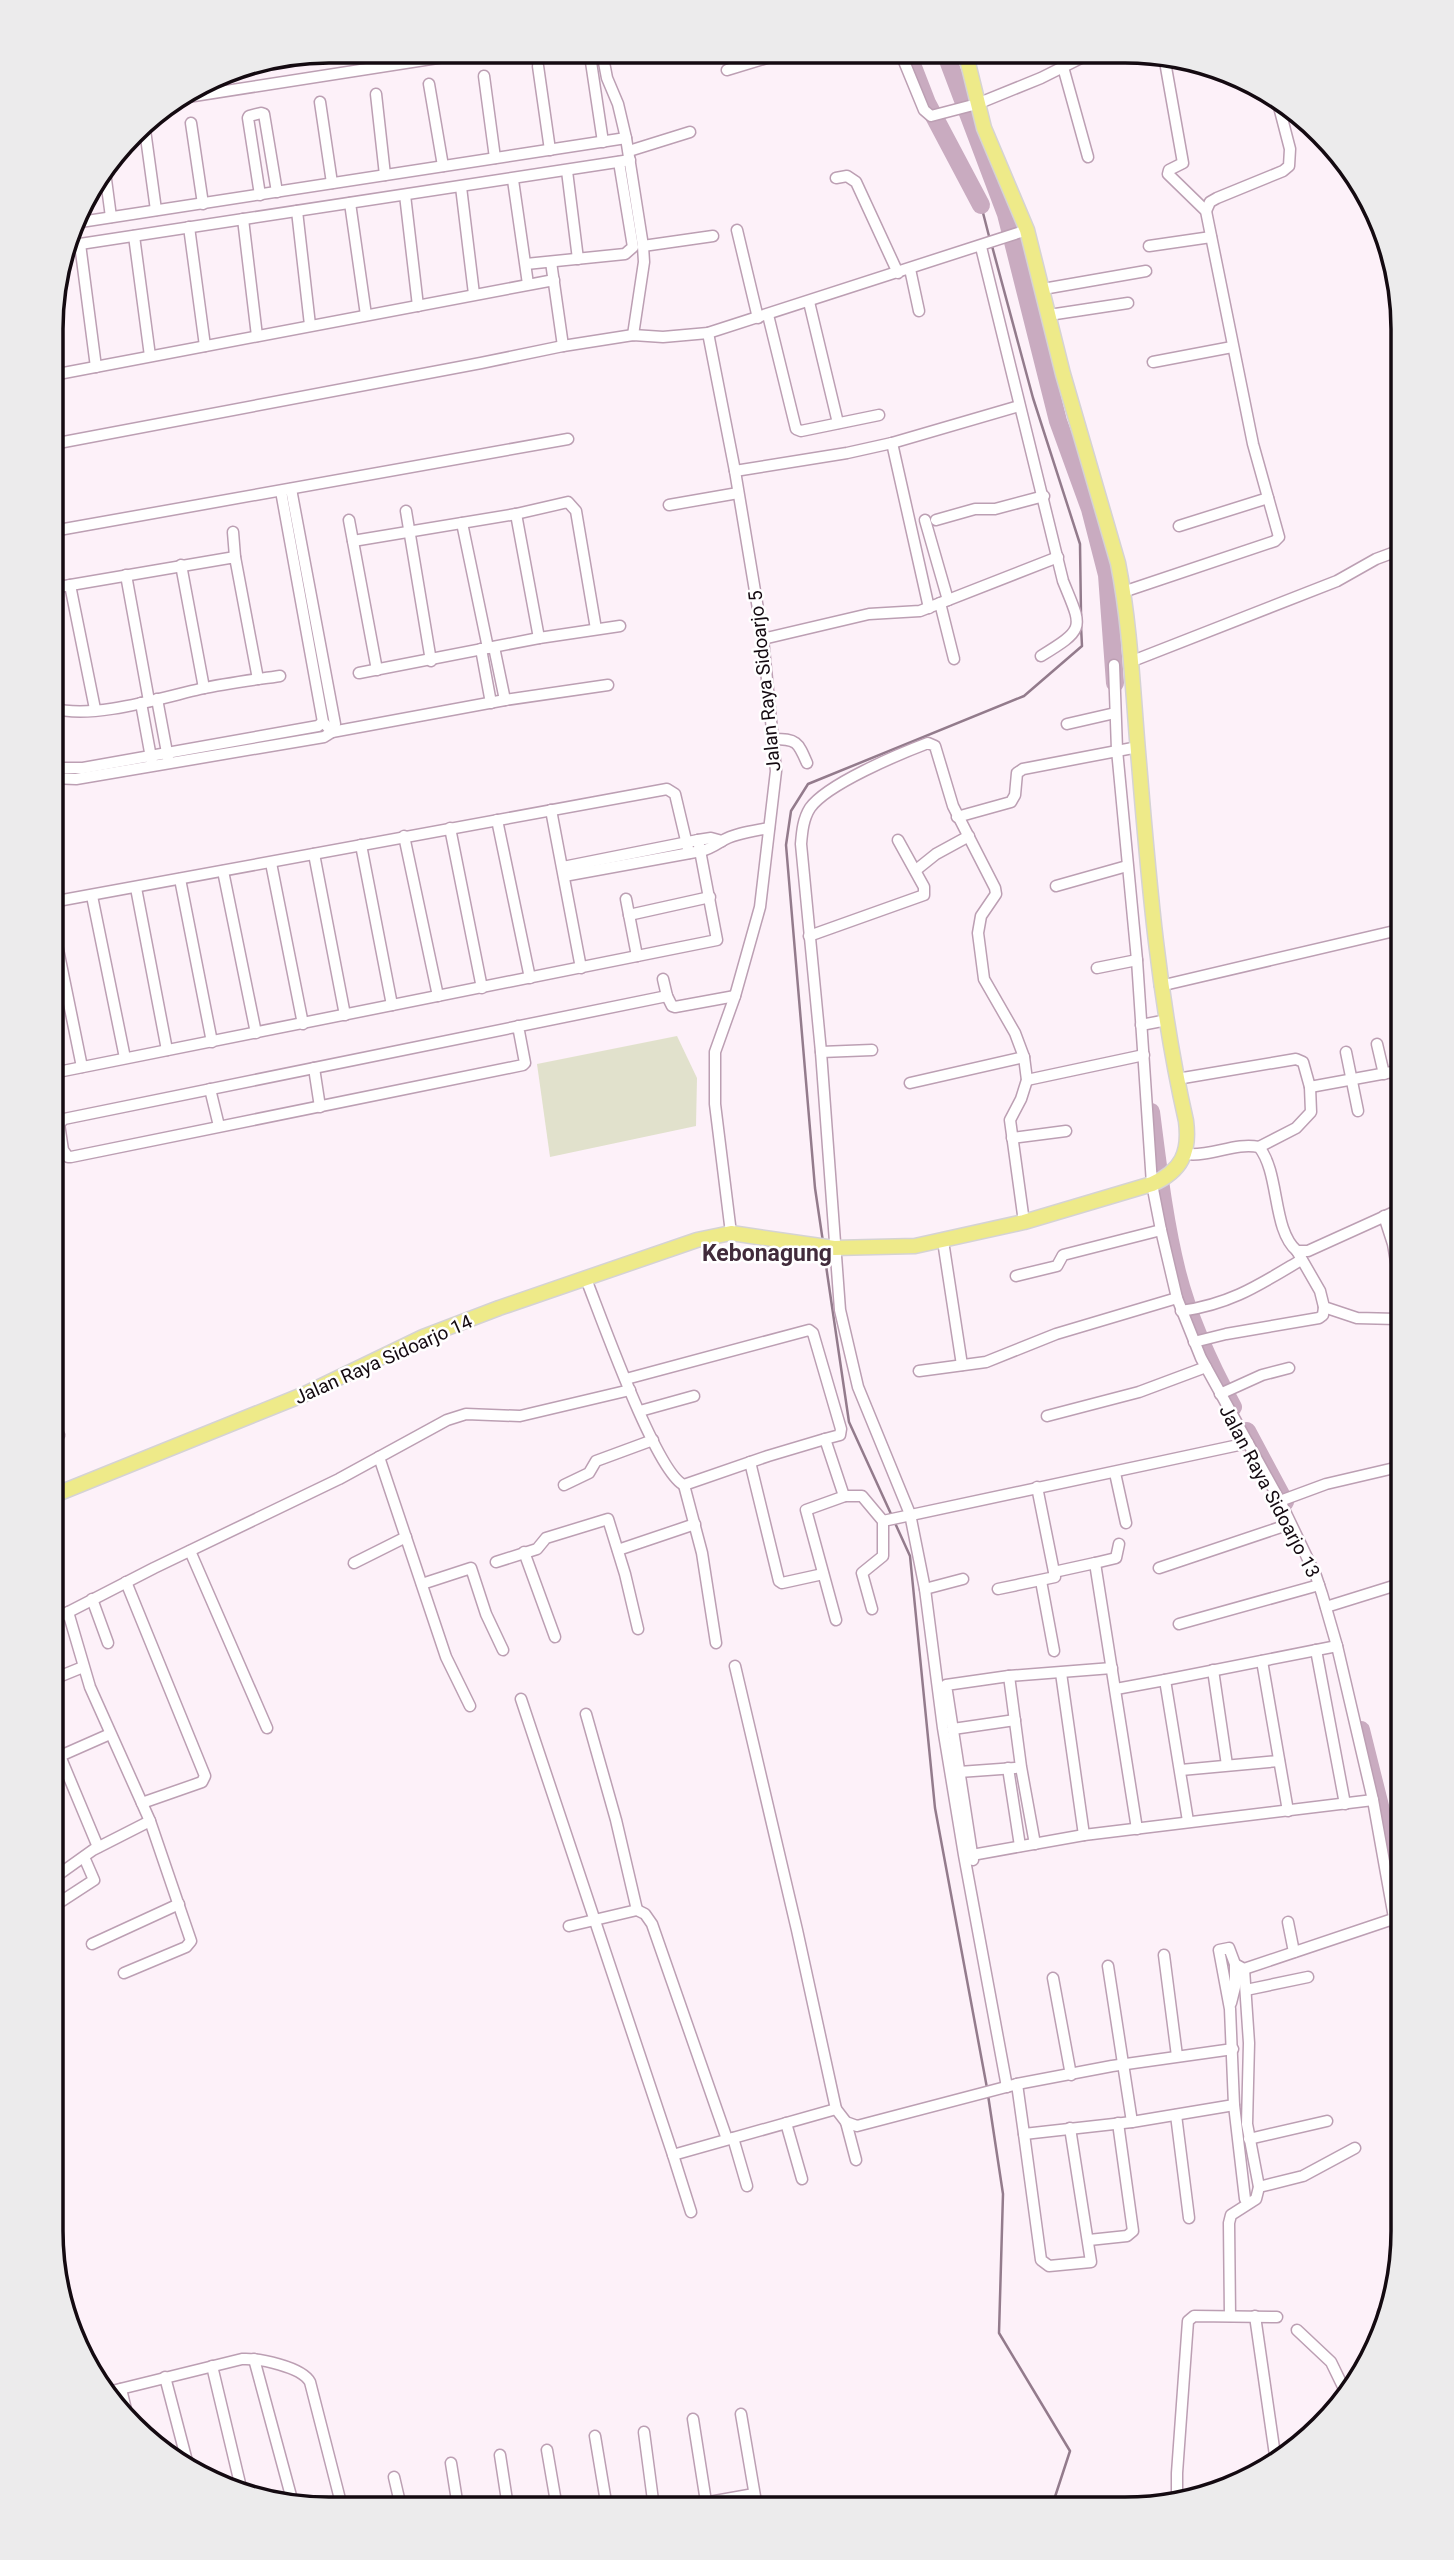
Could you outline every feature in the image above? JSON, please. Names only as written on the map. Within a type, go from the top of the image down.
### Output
[{"type":"main road","points":[[967,63],[973,105],[1025,231],[1043,289],[1063,374],[1096,485],[1123,592],[1130,662],[1126,749],[1135,844],[1160,986],[1163,1021],[1188,1135],[1186,1154],[1158,1180]]},
{"type":"main road","name":"Jalan Raya Sidoarjo 14","points":[[63,1492],[305,1394],[424,1337],[696,1240],[731,1233],[831,1247],[901,1247],[943,1241],[1024,1222],[1158,1180]]},
{"type":"street","points":[[204,94],[405,63]]},
{"type":"street","points":[[591,63],[603,142]]},
{"type":"street","points":[[604,63],[618,104],[630,156],[643,246],[644,262],[633,335]]},
{"type":"street","points":[[727,69],[748,63]]},
{"type":"street","points":[[905,63],[929,116],[973,105],[1071,63]]},
{"type":"street","points":[[538,66],[550,150]]},
{"type":"street","points":[[1166,66],[1183,163],[1169,170],[1168,174],[1206,211]]},
{"type":"street","points":[[1063,67],[1088,157]]},
{"type":"street","points":[[484,76],[495,158]]},
{"type":"street","points":[[429,84],[443,166]]},
{"type":"street","points":[[376,94],[386,175]]},
{"type":"street","points":[[320,102],[332,183]]},
{"type":"street","points":[[260,195],[248,118],[261,113],[264,114],[277,192]]},
{"type":"street","points":[[1123,592],[1275,541],[1279,537],[1253,444],[1206,211],[1210,202],[1217,198],[1283,171],[1289,166],[1290,149],[1281,114]]},
{"type":"street","points":[[191,122],[203,204]]},
{"type":"street","points":[[77,245],[618,162],[690,132]]},
{"type":"street","points":[[146,136],[156,210]]},
{"type":"street","points":[[86,221],[626,138]]},
{"type":"street","points":[[526,264],[625,254],[632,249],[618,162]]},
{"type":"street","points":[[567,171],[578,259]]},
{"type":"street","points":[[836,178],[847,176],[856,181],[898,272]]},
{"type":"street","points":[[513,180],[528,284]]},
{"type":"street","points":[[107,183],[111,217]]},
{"type":"street","points":[[461,187],[474,294]]},
{"type":"street","points":[[405,195],[418,306]]},
{"type":"street","points":[[350,203],[366,315]]},
{"type":"street","points":[[297,211],[310,326]]},
{"type":"street","points":[[243,219],[257,336]]},
{"type":"street","points":[[189,227],[205,346]]},
{"type":"street","points":[[737,230],[794,426],[801,431],[879,415]]},
{"type":"street","points":[[63,442],[563,346],[633,335],[663,337],[708,333],[1025,231]]},
{"type":"street","points":[[134,236],[150,356]]},
{"type":"street","points":[[643,246],[713,236]]},
{"type":"street","points":[[1149,247],[1211,237]]},
{"type":"street","points":[[80,244],[96,367]]},
{"type":"street","points":[[985,246],[1019,406],[1044,496],[1063,581],[1077,618],[1069,638],[1041,656]]},
{"type":"street","points":[[551,262],[563,346]]},
{"type":"street","points":[[910,269],[919,311]]},
{"type":"street","points":[[1043,289],[1146,271]]},
{"type":"street","points":[[63,373],[554,281]]},
{"type":"street","points":[[809,302],[838,423]]},
{"type":"street","points":[[1049,315],[1128,303]]},
{"type":"street","name":"Jalan Raya Sidoarjo 5","points":[[708,333],[735,471],[763,639],[776,771],[760,907],[735,996],[719,1035],[714,1068],[715,1104],[731,1233]]},
{"type":"street","points":[[1153,362],[1232,347]]},
{"type":"street","points":[[735,471],[892,443],[1019,406]]},
{"type":"street","points":[[63,529],[568,439]]},
{"type":"street","points":[[892,443],[954,659]]},
{"type":"street","points":[[286,490],[317,659],[323,722],[332,732]]},
{"type":"street","points":[[668,505],[738,493]]},
{"type":"street","points":[[939,603],[930,520],[975,509],[995,509],[1044,496]]},
{"type":"street","points":[[1179,526],[1268,498]]},
{"type":"street","points":[[353,541],[516,514],[565,502],[574,507],[596,629]]},
{"type":"street","points":[[406,512],[432,661]]},
{"type":"street","points":[[516,514],[539,638]]},
{"type":"street","points":[[349,520],[377,670]]},
{"type":"street","points":[[462,523],[488,648],[505,700]]},
{"type":"street","points":[[233,532],[235,557],[258,679]]},
{"type":"street","points":[[1130,662],[1337,581],[1391,553]]},
{"type":"street","points":[[63,586],[235,557]]},
{"type":"street","points":[[763,639],[869,614],[914,613],[1058,557]]},
{"type":"street","points":[[181,565],[204,688]]},
{"type":"street","points":[[126,575],[149,701],[152,761]]},
{"type":"street","points":[[70,585],[95,709]]},
{"type":"street","points":[[359,673],[432,661],[539,638],[620,626]]},
{"type":"street","points":[[488,648],[491,702]]},
{"type":"street","points":[[317,659],[335,724],[332,732]]},
{"type":"street","name":"Jalan Raya Sidoarjo 13","points":[[1114,665],[1115,713],[1126,749],[1135,844],[1127,866],[1161,1230],[1177,1298],[1187,1310],[1206,1367],[1224,1392],[1248,1443],[1284,1499],[1290,1524],[1329,1606],[1373,1800],[1391,1907]]},
{"type":"street","points":[[63,710],[70,712],[149,701],[204,688],[280,676]]},
{"type":"street","points":[[168,758],[324,737],[332,732],[491,702],[608,685]]},
{"type":"street","points":[[149,701],[168,758]]},
{"type":"street","points":[[1067,724],[1115,713]]},
{"type":"street","points":[[63,775],[76,779],[318,726],[323,722]]},
{"type":"street","points":[[773,739],[793,740],[798,744],[807,763]]},
{"type":"street","points":[[1024,1222],[1010,1120],[1027,1080],[1024,1057],[1015,1033],[985,979],[978,933],[979,924],[996,894],[995,888],[957,817],[935,746],[930,743],[835,787],[810,808],[802,830],[801,844],[821,1052],[831,1247],[840,1310],[858,1387],[907,1515],[925,1588],[943,1728],[1007,2087],[1024,2134],[1041,2260],[1049,2266],[1091,2262],[1070,2128]]},
{"type":"street","points":[[957,817],[1010,802],[1015,794],[1017,774],[1023,769],[1126,749]]},
{"type":"street","points":[[63,900],[669,789],[675,794],[694,847],[710,897],[718,937],[717,940],[581,968],[63,1071]]},
{"type":"street","points":[[551,810],[581,968]]},
{"type":"street","points":[[497,820],[530,978]]},
{"type":"street","points":[[450,828],[482,988]]},
{"type":"street","points":[[564,872],[694,847],[711,838],[722,841],[769,828]]},
{"type":"street","points":[[404,836],[438,996]]},
{"type":"street","points":[[916,870],[936,854],[969,836]]},
{"type":"street","points":[[809,936],[923,897],[924,887],[898,840]]},
{"type":"street","points":[[361,845],[392,1004]]},
{"type":"street","points":[[314,854],[345,1015]]},
{"type":"street","points":[[271,863],[303,1024]]},
{"type":"street","points":[[1056,886],[1127,866]]},
{"type":"street","points":[[223,871],[256,1033]]},
{"type":"street","points":[[180,879],[212,1042]]},
{"type":"street","points":[[136,888],[167,1050]]},
{"type":"street","points":[[92,896],[125,1058]]},
{"type":"street","points":[[629,915],[710,897]]},
{"type":"street","points":[[625,899],[637,956]]},
{"type":"street","points":[[1188,978],[1197,972],[1391,926]]},
{"type":"street","points":[[1160,986],[1391,932]]},
{"type":"street","points":[[1097,968],[1137,960]]},
{"type":"street","points":[[63,974],[82,1067]]},
{"type":"street","points":[[663,979],[667,996],[675,1007],[735,996]]},
{"type":"street","points":[[63,1120],[667,996]]},
{"type":"street","points":[[1142,1024],[1163,1021]]},
{"type":"street","points":[[63,1150],[68,1157],[72,1157],[523,1065],[525,1063],[518,1026]]},
{"type":"street","points":[[1377,1044],[1384,1074]]},
{"type":"street","points":[[821,1052],[872,1050]]},
{"type":"street","points":[[1346,1052],[1358,1111]]},
{"type":"street","points":[[1027,1080],[1143,1055]]},
{"type":"street","points":[[910,1083],[1024,1057]]},
{"type":"street","points":[[1177,1079],[1296,1059],[1305,1066],[1310,1087],[1312,1107],[1308,1117],[1296,1128],[1259,1147],[1242,1147],[1202,1155],[1186,1154]]},
{"type":"street","points":[[314,1068],[320,1107]]},
{"type":"street","points":[[1310,1087],[1391,1073]]},
{"type":"street","points":[[210,1089],[219,1126]]},
{"type":"street","points":[[1012,1138],[1066,1130]]},
{"type":"street","points":[[1198,1341],[1319,1318],[1322,1315],[1324,1307],[1320,1291],[1292,1247],[1284,1228],[1267,1160],[1259,1147]]},
{"type":"street","points":[[1187,1310],[1225,1302],[1239,1296],[1308,1251],[1391,1213]]},
{"type":"street","points":[[1384,1216],[1391,1238]]},
{"type":"street","points":[[1016,1276],[1057,1266],[1063,1255],[1161,1230]]},
{"type":"street","points":[[943,1241],[962,1365]]},
{"type":"street","points":[[586,1279],[653,1440],[673,1477],[684,1485],[695,1524],[716,1643]]},
{"type":"street","points":[[919,1371],[986,1362],[1056,1334],[1177,1298]]},
{"type":"street","points":[[1324,1307],[1357,1318],[1391,1319]]},
{"type":"street","points":[[63,1615],[339,1479],[456,1416],[520,1416],[777,1338],[812,1331],[842,1432],[840,1435],[684,1485]]},
{"type":"street","points":[[1047,1416],[1139,1392],[1206,1367]]},
{"type":"street","points":[[1224,1392],[1262,1375],[1289,1368]]},
{"type":"street","points":[[640,1411],[694,1396]]},
{"type":"street","points":[[825,1439],[845,1496]]},
{"type":"street","points":[[564,1485],[589,1473],[596,1461],[653,1440]]},
{"type":"street","points":[[887,1520],[1248,1443]]},
{"type":"street","points":[[379,1457],[446,1657],[470,1706]]},
{"type":"street","points":[[750,1462],[779,1581],[782,1583],[823,1574]]},
{"type":"street","points":[[1284,1499],[1326,1483],[1391,1469]]},
{"type":"street","points":[[1115,1473],[1126,1523]]},
{"type":"street","points":[[998,1589],[1054,1578],[1037,1487]]},
{"type":"street","points":[[836,1620],[806,1510],[845,1496],[862,1496],[887,1520]]},
{"type":"street","points":[[496,1562],[537,1549],[546,1538],[606,1518],[610,1521],[638,1629]]},
{"type":"street","points":[[872,1609],[862,1573],[883,1556],[887,1520]]},
{"type":"street","points":[[618,1550],[695,1524]]},
{"type":"street","points":[[1159,1568],[1290,1524]]},
{"type":"street","points":[[354,1563],[406,1537]]},
{"type":"street","points":[[1054,1572],[1116,1558],[1119,1544]]},
{"type":"street","points":[[190,1551],[267,1728]]},
{"type":"street","points":[[524,1552],[555,1637]]},
{"type":"street","points":[[1095,1563],[1137,1829]]},
{"type":"street","points":[[422,1584],[471,1568],[489,1622],[503,1650]]},
{"type":"street","points":[[925,1588],[963,1579]]},
{"type":"street","points":[[1041,1581],[1054,1651]]},
{"type":"street","points":[[126,1582],[205,1776],[202,1782],[142,1803]]},
{"type":"street","points":[[1179,1624],[1319,1585]]},
{"type":"street","points":[[1329,1606],[1391,1587]]},
{"type":"street","points":[[92,1599],[108,1643]]},
{"type":"street","points":[[68,1612],[83,1667],[150,1821],[179,1903],[190,1944],[124,1973]]},
{"type":"street","points":[[1116,1689],[1337,1646]]},
{"type":"street","points":[[1316,1650],[1345,1804]]},
{"type":"street","points":[[1262,1661],[1288,1811]]},
{"type":"street","points":[[735,1666],[836,2109],[846,2122],[856,2160]]},
{"type":"street","points":[[63,1675],[83,1667]]},
{"type":"street","points":[[976,1894],[946,1685],[1009,1676],[1112,1668]]},
{"type":"street","points":[[1213,1670],[1227,1765]]},
{"type":"street","points":[[1061,1673],[1084,1835]]},
{"type":"street","points":[[1009,1676],[1035,1844]]},
{"type":"street","points":[[1166,1680],[1188,1821]]},
{"type":"street","points":[[522,1699],[691,2212]]},
{"type":"street","points":[[586,1714],[616,1820],[637,1910]]},
{"type":"street","points":[[953,1729],[1015,1720]]},
{"type":"street","points":[[63,1755],[110,1734]]},
{"type":"street","points":[[1181,1770],[1279,1760]]},
{"type":"street","points":[[959,1772],[1021,1767]]},
{"type":"street","points":[[1008,1768],[1020,1846]]},
{"type":"street","points":[[63,1775],[98,1847]]},
{"type":"street","points":[[972,1856],[1084,1835],[1373,1800]]},
{"type":"street","points":[[63,1872],[98,1847],[150,1821]]},
{"type":"street","points":[[63,1900],[94,1881],[84,1857]]},
{"type":"street","points":[[92,1944],[179,1903]]},
{"type":"street","points":[[569,1926],[637,1910],[645,1914],[652,1924],[747,2186]]},
{"type":"street","points":[[1240,1967],[1391,1920]]},
{"type":"street","points":[[1288,1922],[1294,1952]]},
{"type":"street","points":[[1230,2316],[1229,2223],[1231,2216],[1256,2199],[1259,2187],[1249,2138],[1246,1990],[1240,1967],[1229,1948],[1219,1950],[1230,2009],[1234,2105],[1245,2199]]},
{"type":"street","points":[[1164,1955],[1177,2056]]},
{"type":"street","points":[[1108,1966],[1132,2122]]},
{"type":"street","points":[[1230,2009],[1240,1967]]},
{"type":"street","points":[[1246,1990],[1308,1977]]},
{"type":"street","points":[[1054,1978],[1071,2075]]},
{"type":"street","points":[[846,2122],[856,2126],[872,2123],[1007,2087],[1125,2064],[1233,2049]]},
{"type":"street","points":[[1024,2134],[1132,2122],[1234,2105]]},
{"type":"street","points":[[673,2154],[836,2109]]},
{"type":"street","points":[[1176,2115],[1188,2218]]},
{"type":"street","points":[[1249,2138],[1327,2121]]},
{"type":"street","points":[[786,2123],[802,2179]]},
{"type":"street","points":[[1088,2240],[1127,2235],[1133,2231],[1118,2123]]},
{"type":"street","points":[[1259,2187],[1303,2176],[1355,2148]]},
{"type":"street","points":[[1177,2492],[1188,2320],[1194,2316],[1277,2317]]},
{"type":"street","points":[[1255,2316],[1274,2451]]},
{"type":"street","points":[[1297,2330],[1331,2362],[1342,2385]]},
{"type":"street","points":[[254,2359],[291,2494]]},
{"type":"street","points":[[116,2390],[242,2360],[254,2359],[300,2371],[308,2378],[339,2497]]},
{"type":"street","points":[[212,2366],[240,2482]]},
{"type":"street","points":[[165,2377],[185,2455]]},
{"type":"street","points":[[121,2389],[124,2400]]},
{"type":"street","points":[[741,2414],[755,2497]]},
{"type":"street","points":[[693,2419],[705,2497]]},
{"type":"street","points":[[644,2432],[653,2497]]},
{"type":"street","points":[[595,2436],[605,2497]]},
{"type":"street","points":[[547,2450],[555,2497]]},
{"type":"street","points":[[500,2455],[506,2497]]},
{"type":"street","points":[[451,2463],[456,2497]]},
{"type":"street","points":[[394,2477],[399,2497]]},
{"type":"street","points":[[742,2497],[754,2494]]},
{"type":"green space","points":[[677,1036],[697,1078],[696,1126],[550,1157],[537,1064]]},
{"type":"waterway","points":[[911,63],[927,103],[981,205]]},
{"type":"waterway","points":[[949,63],[1006,214],[1058,421],[1090,509],[1107,575],[1115,683]]},
{"type":"waterway","points":[[981,205],[990,240]]},
{"type":"waterway","points":[[992,246],[1033,398],[1080,544],[1081,615]]},
{"type":"waterway","points":[[823,1242],[815,1188],[786,845],[791,811],[808,784],[1024,696],[1082,646],[1081,626]]},
{"type":"waterway","points":[[1151,1112],[1165,1213],[1177,1272],[1201,1341],[1233,1407]]},
{"type":"waterway","points":[[824,1252],[849,1422],[891,1514]]},
{"type":"waterway","points":[[1247,1431],[1285,1502]]},
{"type":"waterway","points":[[895,1523],[910,1556],[935,1808],[987,2088]]},
{"type":"waterway","points":[[1361,1730],[1391,1858]]},
{"type":"waterway","points":[[988,2095],[1003,2194],[999,2333],[1070,2451],[1055,2497]]},
{"type":"district","name":"Kebonagung","points":[[767,1253]]}]
